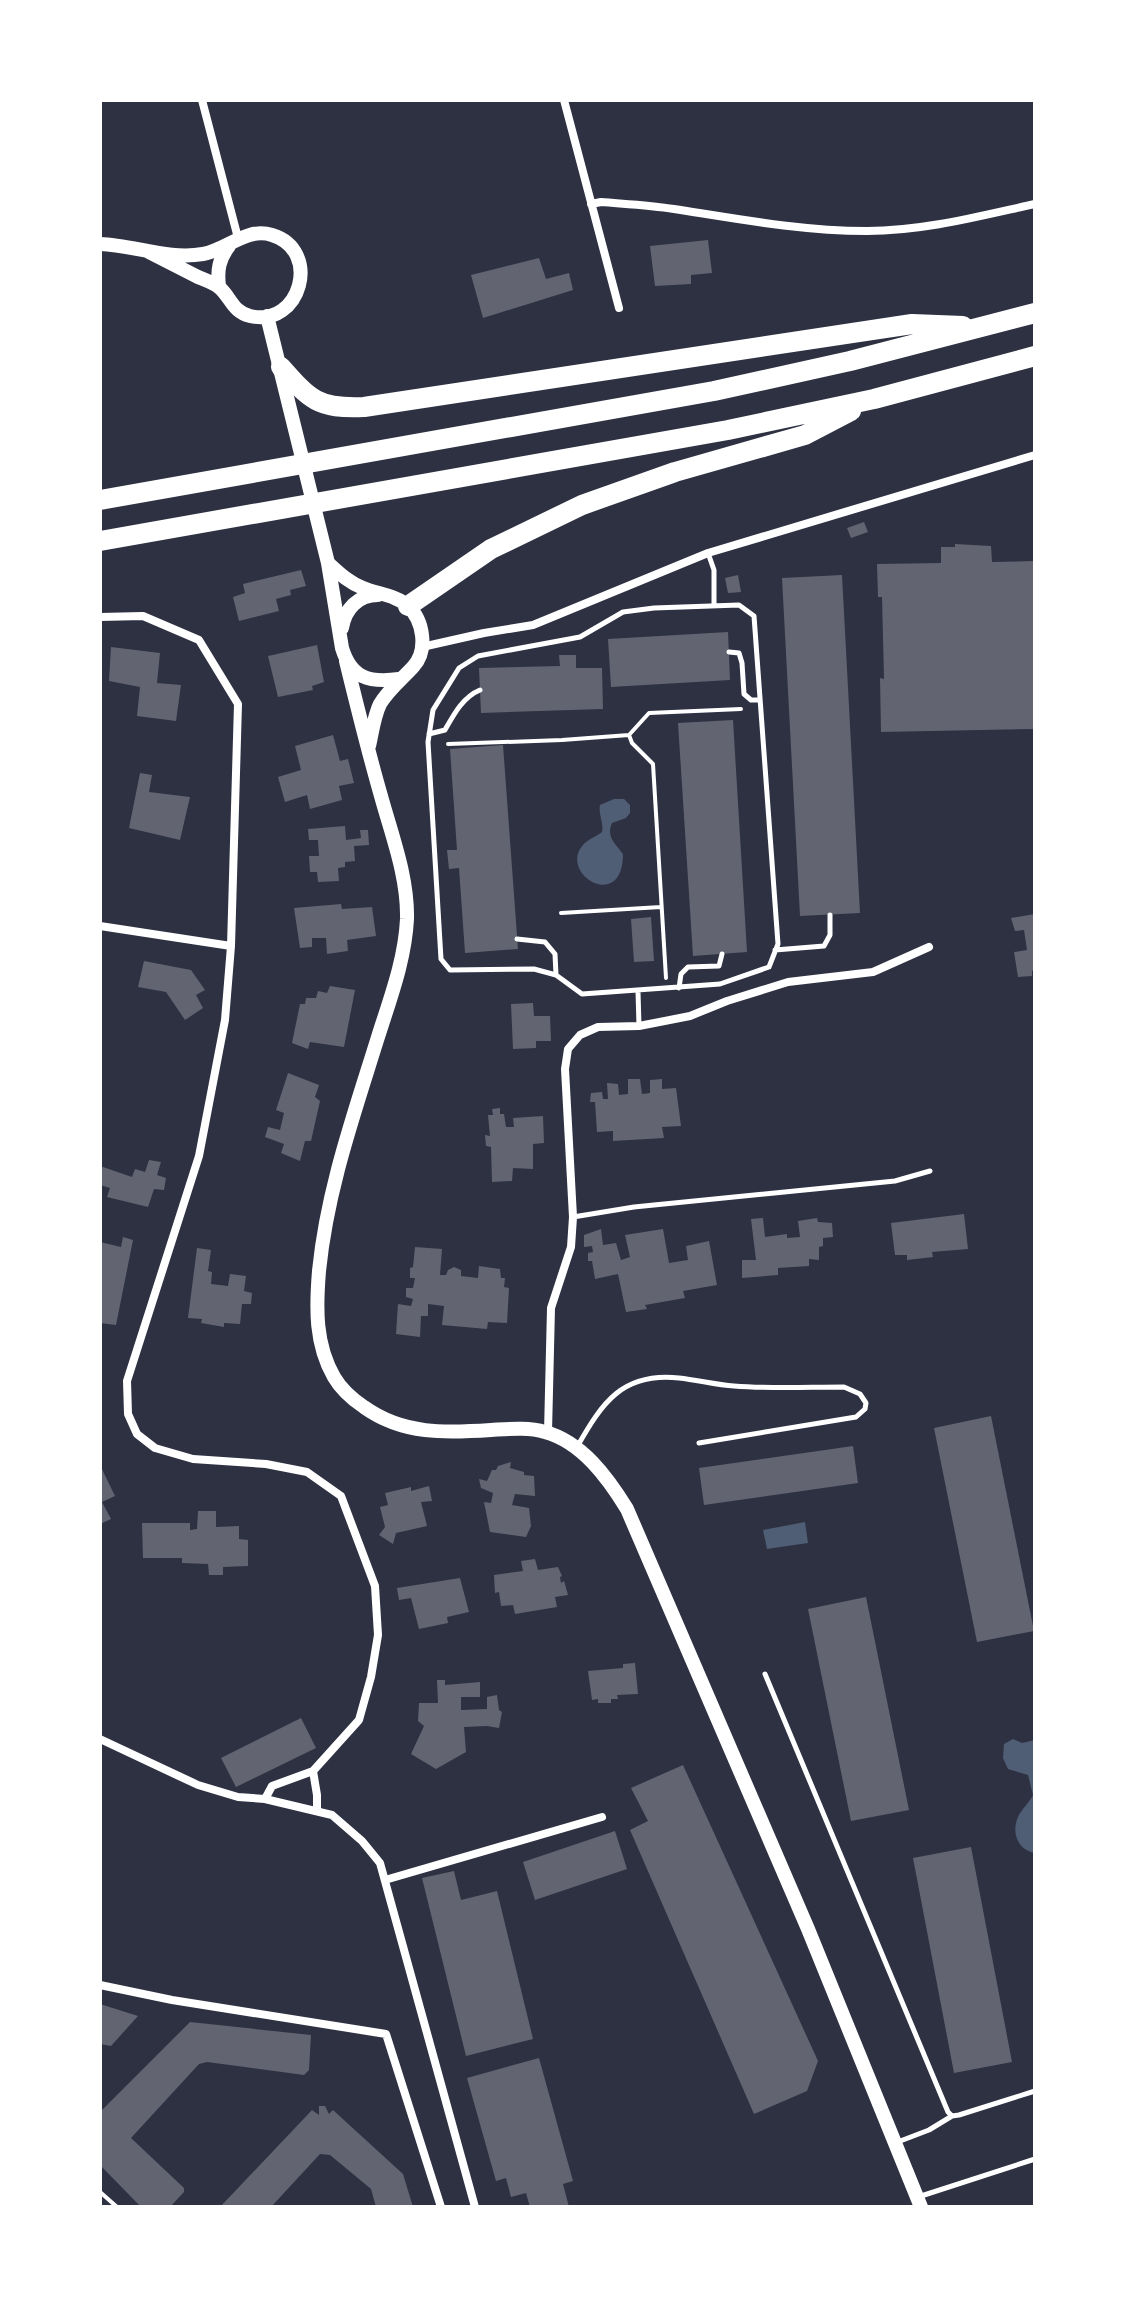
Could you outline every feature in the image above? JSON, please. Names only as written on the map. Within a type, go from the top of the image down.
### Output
[{"type":"highway","points":[[100,500],[714,391],[850,361],[1035,313]]},
{"type":"highway","points":[[281,367],[314,401],[342,408],[364,407],[912,324],[987,327]]},
{"type":"highway","points":[[100,541],[728,430],[874,399],[1035,356]]},
{"type":"highway","points":[[408,606],[491,549],[582,505],[675,472],[805,435],[874,399]]},
{"type":"street","points":[[202,100],[234,241]]},
{"type":"street","points":[[564,100],[619,308]]},
{"type":"street","points":[[591,204],[601,202],[671,208],[746,221],[868,231],[957,221],[1035,204]]},
{"type":"street","points":[[100,244],[149,252],[199,255],[214,252],[234,241],[257,233],[272,235],[285,241],[295,252],[302,279],[291,303],[280,312],[252,316],[237,311],[219,286],[217,271],[221,256],[234,241]]},
{"type":"street","points":[[149,252],[219,286]]},
{"type":"street","points":[[267,316],[328,563],[346,661],[403,874],[407,921],[400,963],[342,1151],[326,1217],[317,1292],[321,1345],[334,1378],[373,1414],[391,1423],[433,1433],[516,1428],[548,1432],[576,1448],[599,1470],[627,1509],[808,1929],[919,2202]]},
{"type":"street","points":[[422,647],[533,625],[708,553],[1035,455]]},
{"type":"street","points":[[328,563],[360,587],[397,599],[408,606],[416,615],[422,631],[422,647],[415,666],[399,679],[379,707],[368,750]]},
{"type":"street","points":[[340,636],[349,608],[362,598],[383,595]]},
{"type":"street","points":[[100,617],[143,616],[199,640],[238,704],[231,946],[225,1020],[199,1156],[127,1381],[128,1414],[137,1434],[155,1448],[193,1459],[266,1464],[307,1472],[341,1496],[375,1586],[378,1635],[359,1720],[313,1771],[272,1786],[265,1799]]},
{"type":"street","points":[[346,661],[366,678],[382,681],[399,679]]},
{"type":"street","points":[[100,926],[231,946]]},
{"type":"street","points":[[548,1432],[551,1308],[571,1247],[573,1217],[565,1069],[568,1049],[580,1035],[598,1027],[639,1026],[690,1016],[788,982],[873,972],[929,947]]},
{"type":"street","points":[[100,1739],[198,1785],[238,1797],[265,1799],[332,1815],[362,1841],[380,1863],[475,2207]]},
{"type":"street","points":[[313,1771],[317,1811]]},
{"type":"street","points":[[385,1880],[602,1817]]},
{"type":"street","points":[[100,1985],[172,2000],[386,2034],[441,2207]]},
{"type":"lane","points":[[708,553],[714,570],[714,606]]},
{"type":"lane","points":[[739,605],[754,616],[778,944],[769,967],[720,984],[582,994],[556,975],[534,969],[450,970],[441,959],[428,742],[433,710],[459,668],[478,656],[580,637],[623,612],[714,606],[739,605]]},
{"type":"lane","points":[[729,652],[739,653],[744,694],[751,700],[760,700]]},
{"type":"lane","points":[[429,734],[445,730],[471,693],[480,690]]},
{"type":"lane","points":[[775,950],[824,946],[830,935],[830,915]]},
{"type":"lane","points":[[517,939],[545,942],[555,954],[556,975]]},
{"type":"lane","points":[[679,988],[681,974],[688,967],[719,966],[722,954]]},
{"type":"lane","points":[[638,991],[639,1026]]},
{"type":"lane","points":[[573,1217],[634,1207],[895,1181],[930,1171]]},
{"type":"lane","points":[[576,1448],[596,1413],[619,1390],[639,1380],[677,1378],[733,1386],[844,1387],[860,1394],[866,1403],[865,1409],[856,1417],[699,1443]]},
{"type":"lane","points":[[765,1674],[952,2116]]},
{"type":"lane","points":[[895,2143],[929,2130],[952,2116],[1035,2091]]},
{"type":"lane","points":[[919,2202],[1035,2159]]},
{"type":"path","points":[[428,742],[446,744],[629,735],[649,713],[761,709]]},
{"type":"path","points":[[629,735],[632,743],[653,764],[666,989]]},
{"type":"path","points":[[561,913],[661,907]]},
{"type":"path","points":[[100,2192],[117,2207]]},
{"type":"water","points":[[614,799],[624,799],[630,805],[630,813],[626,818],[612,823],[610,828],[614,843],[623,854],[620,872],[613,882],[603,885],[583,875],[578,865],[578,853],[586,842],[602,832],[600,805]]},
{"type":"water","points":[[805,1522],[808,1543],[767,1549],[763,1530]]},
{"type":"water","points":[[1013,1739],[1022,1743],[1035,1740],[1035,1853],[1020,1845],[1016,1835],[1018,1817],[1033,1795],[1028,1775],[1008,1769],[1003,1758],[1004,1744]]},
{"type":"building","points":[[708,240],[712,273],[691,275],[691,284],[655,286],[650,246]]},
{"type":"building","points":[[539,258],[546,279],[569,273],[573,290],[483,318],[471,275]]},
{"type":"building","points":[[864,522],[868,532],[851,538],[847,528]]},
{"type":"building","points":[[955,544],[991,546],[992,562],[1035,561],[1035,729],[881,732],[880,678],[884,679],[882,597],[878,597],[877,564],[941,563],[941,547],[955,547]]},
{"type":"building","points":[[301,570],[306,586],[290,590],[291,595],[276,599],[279,611],[239,621],[233,597],[245,593],[243,584]]},
{"type":"building","points":[[738,575],[741,592],[728,593],[725,578]]},
{"type":"building","points":[[842,575],[860,913],[800,916],[782,578]]},
{"type":"building","points":[[728,632],[730,680],[611,687],[608,639]]},
{"type":"building","points":[[317,645],[324,682],[312,686],[313,690],[278,697],[268,656]]},
{"type":"building","points":[[111,647],[160,653],[157,683],[181,685],[176,721],[137,716],[140,687],[109,681]]},
{"type":"building","points":[[559,655],[576,655],[576,668],[602,668],[603,709],[481,713],[479,668],[560,666]]},
{"type":"building","points":[[733,720],[747,952],[693,956],[678,723]]},
{"type":"building","points":[[333,735],[340,761],[348,759],[354,783],[339,786],[342,800],[310,809],[307,795],[285,802],[278,777],[301,770],[295,746]]},
{"type":"building","points":[[503,745],[518,949],[465,953],[459,868],[449,869],[447,850],[457,850],[450,749]]},
{"type":"building","points":[[140,773],[152,775],[149,792],[190,797],[180,840],[129,828]]},
{"type":"building","points":[[345,826],[346,840],[361,838],[360,830],[368,830],[369,845],[354,846],[355,861],[345,862],[345,867],[338,868],[339,881],[318,882],[317,872],[310,872],[309,856],[319,856],[318,840],[309,840],[308,829]]},
{"type":"building","points":[[341,904],[342,909],[372,907],[376,936],[347,940],[348,951],[327,954],[326,938],[312,938],[312,947],[300,948],[294,908]]},
{"type":"building","points":[[1035,914],[1035,970],[1032,976],[1018,977],[1014,952],[1027,950],[1024,930],[1015,931],[1011,918]]},
{"type":"building","points":[[651,917],[654,961],[634,962],[631,919]]},
{"type":"building","points":[[144,961],[191,970],[205,990],[196,995],[203,1008],[185,1020],[166,992],[138,987]]},
{"type":"building","points":[[330,986],[355,990],[344,1047],[310,1042],[308,1049],[292,1043],[300,1004],[305,1004],[306,998],[316,998],[318,991],[327,993]]},
{"type":"building","points":[[533,1003],[534,1016],[550,1016],[551,1041],[536,1041],[536,1048],[513,1049],[511,1004]]},
{"type":"building","points":[[288,1073],[319,1085],[315,1097],[320,1101],[311,1141],[305,1141],[300,1161],[281,1153],[284,1144],[265,1137],[268,1127],[280,1130],[284,1113],[276,1110]]},
{"type":"building","points":[[628,1079],[640,1079],[642,1094],[650,1093],[650,1080],[662,1079],[662,1089],[676,1088],[681,1126],[662,1127],[664,1138],[613,1141],[613,1131],[597,1132],[595,1102],[590,1102],[591,1093],[602,1092],[603,1099],[608,1099],[607,1083],[618,1084],[619,1095],[628,1094]]},
{"type":"building","points":[[500,1108],[506,1127],[514,1127],[513,1118],[543,1116],[544,1143],[533,1144],[533,1169],[513,1168],[512,1181],[492,1182],[491,1147],[486,1146],[485,1135],[490,1136],[488,1115],[493,1115],[492,1109]]},
{"type":"building","points":[[149,1160],[161,1162],[157,1175],[166,1178],[164,1190],[154,1189],[148,1207],[107,1197],[110,1188],[100,1185],[100,1166],[132,1177],[135,1169],[145,1172]]},
{"type":"building","points":[[964,1214],[968,1249],[932,1252],[933,1257],[907,1260],[907,1255],[895,1255],[891,1223]]},
{"type":"building","points":[[763,1218],[765,1237],[787,1234],[787,1238],[800,1237],[798,1221],[817,1218],[818,1222],[832,1223],[833,1237],[823,1238],[819,1260],[809,1259],[809,1266],[778,1268],[778,1275],[742,1278],[742,1260],[756,1260],[751,1219]]},
{"type":"building","points":[[601,1229],[603,1245],[616,1243],[621,1260],[630,1257],[625,1235],[663,1229],[669,1263],[688,1260],[686,1246],[709,1241],[717,1285],[683,1291],[685,1298],[645,1305],[647,1309],[626,1312],[618,1274],[595,1279],[592,1261],[588,1261],[588,1253],[593,1252],[592,1246],[584,1247],[584,1235]]},
{"type":"building","points":[[123,1237],[133,1240],[116,1325],[100,1323],[100,1242],[121,1247]]},
{"type":"building","points":[[415,1247],[442,1249],[440,1275],[446,1275],[454,1267],[461,1270],[461,1276],[478,1278],[479,1266],[500,1269],[501,1278],[505,1278],[504,1287],[509,1288],[507,1323],[488,1322],[487,1329],[442,1325],[444,1306],[428,1304],[428,1316],[421,1316],[420,1337],[396,1334],[398,1304],[411,1306],[413,1299],[406,1297],[406,1288],[413,1288],[415,1278],[410,1278],[410,1268],[413,1267]]},
{"type":"building","points":[[197,1248],[211,1250],[208,1271],[212,1272],[211,1284],[228,1286],[230,1274],[246,1276],[244,1291],[252,1293],[251,1304],[242,1304],[240,1324],[224,1323],[224,1327],[201,1323],[202,1319],[188,1318]]},
{"type":"building","points":[[991,1416],[1034,1631],[977,1642],[934,1428]]},
{"type":"building","points":[[853,1446],[858,1483],[704,1505],[699,1468]]},
{"type":"building","points":[[511,1462],[510,1468],[534,1476],[535,1496],[515,1494],[512,1505],[529,1508],[531,1526],[526,1537],[490,1532],[484,1502],[491,1503],[493,1493],[481,1488],[479,1479],[487,1481],[492,1470]]},
{"type":"building","points":[[100,1465],[115,1496],[102,1502],[111,1519],[100,1524]]},
{"type":"building","points":[[429,1486],[432,1501],[421,1502],[427,1526],[396,1533],[393,1544],[379,1535],[385,1527],[380,1507],[388,1505],[385,1493]]},
{"type":"building","points":[[198,1511],[216,1511],[216,1527],[239,1526],[239,1539],[248,1540],[248,1566],[223,1567],[223,1575],[209,1575],[208,1564],[182,1563],[182,1558],[143,1558],[142,1523],[190,1523],[190,1530],[197,1529]]},
{"type":"building","points":[[535,1559],[538,1570],[558,1567],[561,1583],[564,1581],[568,1595],[555,1597],[557,1607],[515,1614],[513,1605],[501,1606],[499,1592],[495,1593],[494,1575],[523,1571],[521,1561]]},
{"type":"building","points":[[460,1578],[469,1612],[447,1617],[448,1623],[419,1629],[411,1598],[399,1600],[397,1588]]},
{"type":"building","points":[[866,1597],[909,1810],[851,1821],[808,1609]]},
{"type":"building","points":[[635,1663],[638,1694],[617,1695],[618,1699],[611,1699],[611,1703],[592,1700],[588,1671],[623,1668],[623,1664]]},
{"type":"building","points":[[437,1680],[445,1680],[445,1685],[480,1682],[480,1697],[461,1697],[461,1710],[487,1709],[487,1697],[497,1695],[502,1712],[499,1728],[464,1727],[466,1752],[436,1769],[411,1754],[424,1726],[418,1721],[419,1703],[438,1703]]},
{"type":"building","points":[[301,1718],[316,1748],[236,1787],[221,1758]]},
{"type":"building","points":[[683,1765],[818,2061],[807,2091],[754,2114],[630,1830],[648,1821],[631,1788]]},
{"type":"building","points":[[615,1831],[627,1869],[535,1900],[523,1862]]},
{"type":"building","points":[[971,1847],[1012,2062],[954,2073],[913,1858]]},
{"type":"building","points":[[454,1871],[461,1900],[497,1891],[533,2039],[466,2056],[422,1878]]},
{"type":"building","points":[[100,2004],[138,2016],[111,2046],[100,2044]]},
{"type":"building","points":[[190,2022],[311,2035],[309,2070],[304,2075],[207,2062],[199,2064],[131,2138],[184,2188],[170,2207],[141,2207],[100,2165],[100,2112]]},
{"type":"building","points":[[539,2058],[573,2181],[563,2184],[569,2207],[530,2207],[526,2193],[511,2197],[506,2178],[496,2181],[467,2078]]},
{"type":"building","points":[[319,2106],[325,2106],[329,2114],[333,2110],[403,2174],[413,2207],[376,2207],[371,2189],[330,2155],[320,2154],[271,2207],[220,2207],[312,2110],[319,2115]]}]
